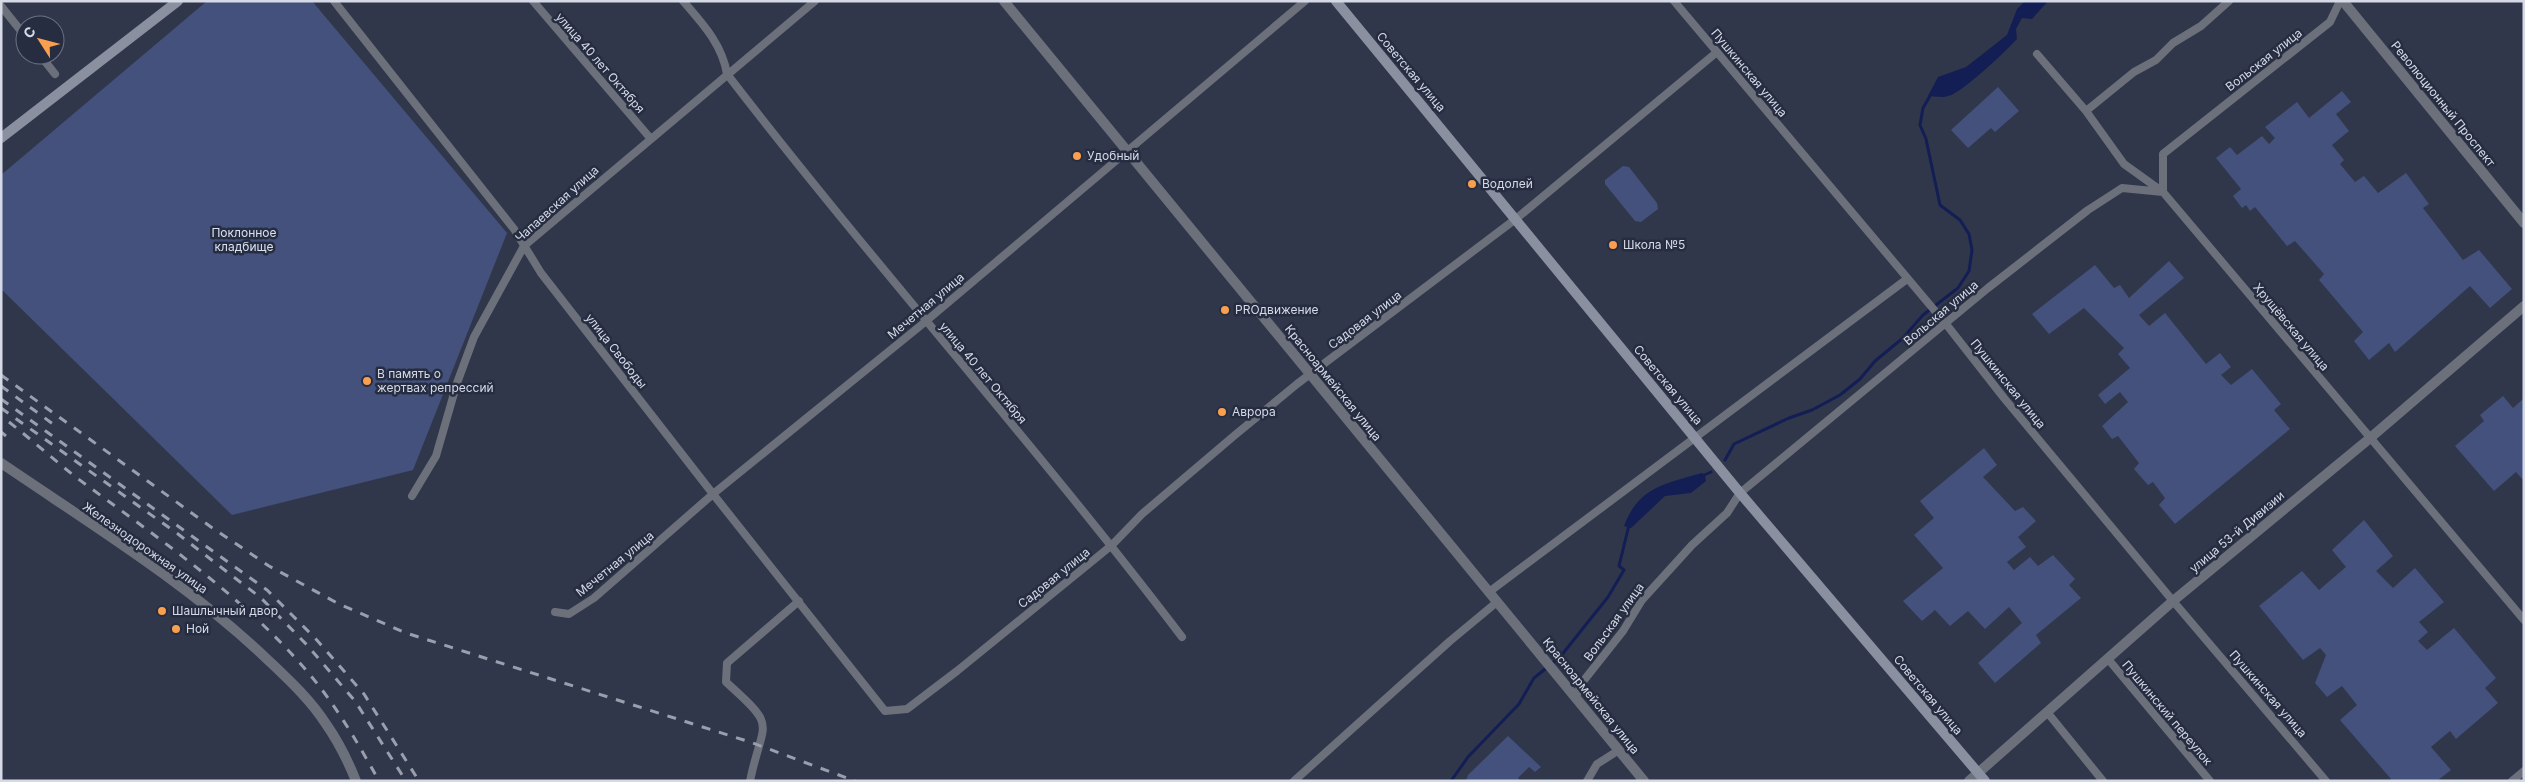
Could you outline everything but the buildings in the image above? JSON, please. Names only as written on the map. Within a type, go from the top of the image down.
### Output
[{"type":"main road","name":"Советская улица","points":[[1336,1],[1517,218],[1607,334],[1982,777]]},
{"type":"main road","points":[[1,138],[175,2]]},
{"type":"street","name":"улица Свободы","points":[[334,1],[514,229],[541,273],[713,494],[885,710]]},
{"type":"street","name":"улица 40 лет Октября","points":[[533,1],[651,139]]},
{"type":"street","name":"улица 40 лет Октября","points":[[683,1],[715,40],[725,60],[727,74],[804,174],[1112,545],[1182,637]]},
{"type":"street","name":"Чапаевская улица","points":[[412,496],[436,456],[456,383],[474,337],[524,246],[815,1]]},
{"type":"street","name":"Красноармейская улица","points":[[1004,1],[1644,781]]},
{"type":"street","name":"Мечетная улица","points":[[555,612],[569,614],[594,598],[713,494],[925,322],[1305,1]]},
{"type":"street","name":"Пушкинская улица","points":[[1674,1],[1946,324],[2004,398],[2173,601],[2326,781]]},
{"type":"street","points":[[2086,112],[2134,72],[2156,60],[2173,43],[2201,26],[2229,1]]},
{"type":"street","name":"Вольская улица","points":[[1572,693],[1623,631],[1642,600],[1692,545],[1726,513],[1740,493],[2073,222],[2122,188],[2163,192],[2163,154],[2330,22],[2341,1]]},
{"type":"street","name":"Революционный Проспект","points":[[2341,1],[2524,223]]},
{"type":"street","points":[[1,6],[15,24]]},
{"type":"street","name":"Садовая улица","points":[[885,710],[907,709],[1112,545],[1142,514],[1235,435],[1517,218],[1717,52]]},
{"type":"street","name":"Хрущёвская улица","points":[[2037,54],[2086,112],[2124,164],[2163,192],[2369,439],[2524,620]]},
{"type":"street","points":[[48,65],[55,74]]},
{"type":"street","points":[[1489,592],[1907,278]]},
{"type":"street","name":"улица 53-й Дивизии","points":[[1969,781],[1982,777],[2047,712],[2173,601],[2369,439],[2524,306]]},
{"type":"street","name":"Железнодорожная улица","points":[[1,463],[161,572],[233,628],[295,686],[325,723],[348,762],[356,781]]},
{"type":"street","points":[[750,781],[764,735],[764,724],[757,710],[726,682],[727,663],[799,601]]},
{"type":"street","points":[[1294,781],[1450,641],[1498,602]]},
{"type":"street","name":"Пушкинский переулок","points":[[2108,659],[2210,781]]},
{"type":"street","points":[[2047,712],[2103,781]]},
{"type":"street","points":[[1587,781],[1597,764],[1619,750]]},
{"type":"street","points":[[2512,781],[2524,771]]},
{"type":"green space","name":"Поклонное кладбище","points":[[207,1],[312,1],[507,233],[413,470],[232,515],[1,289],[1,175]]},
{"type":"green space","points":[[1998,87],[2019,111],[1995,132],[1991,128],[1968,148],[1951,130]]},
{"type":"green space","points":[[2342,91],[2351,102],[2336,114],[2349,131],[2332,145],[2344,160],[2340,164],[2355,182],[2364,176],[2378,193],[2406,173],[2429,204],[2423,208],[2463,260],[2479,250],[2512,289],[2490,308],[2470,286],[2395,352],[2389,343],[2369,360],[2354,341],[2363,332],[2319,280],[2324,274],[2295,241],[2287,246],[2255,207],[2250,211],[2246,205],[2242,208],[2233,196],[2241,189],[2216,158],[2230,147],[2237,155],[2262,136],[2269,144],[2275,138],[2265,127],[2297,102],[2309,118]]},
{"type":"green space","points":[[1623,166],[1629,167],[1657,203],[1658,209],[1641,222],[1635,221],[1605,184],[1605,180]]},
{"type":"green space","points":[[2169,261],[2184,278],[2139,315],[2149,326],[2165,313],[2206,364],[2220,353],[2231,367],[2221,375],[2231,385],[2252,369],[2281,404],[2274,410],[2290,429],[2175,524],[2159,505],[2165,498],[2153,482],[2148,485],[2134,469],[2139,463],[2118,436],[2112,439],[2102,426],[2128,402],[2120,392],[2105,404],[2098,395],[2130,368],[2118,354],[2124,348],[2084,308],[2049,334],[2032,314],[2095,265],[2114,288],[2120,285],[2129,298]]},
{"type":"green space","points":[[2503,396],[2513,408],[2524,398],[2524,481],[2516,472],[2494,491],[2455,446],[2484,421],[2480,415]]},
{"type":"green space","points":[[1984,448],[1997,465],[1983,477],[2015,511],[2023,507],[2036,521],[2018,537],[2026,547],[2007,562],[2014,570],[2030,557],[2038,566],[2053,555],[2075,579],[2069,585],[2081,598],[2036,635],[2041,643],[1995,683],[1978,663],[2022,623],[2009,607],[1985,629],[1968,611],[1950,626],[1935,610],[1922,621],[1903,601],[1943,568],[1914,535],[1934,518],[1920,501]]},
{"type":"green space","points":[[2364,520],[2393,556],[2376,571],[2393,588],[2415,568],[2444,602],[2419,622],[2428,632],[2418,641],[2427,650],[2454,628],[2496,678],[2485,688],[2498,703],[2456,739],[2450,731],[2431,747],[2451,770],[2437,781],[2390,781],[2391,779],[2340,720],[2357,705],[2342,686],[2327,697],[2315,683],[2326,655],[2320,648],[2303,660],[2259,606],[2302,571],[2319,590],[2346,567],[2332,550]]},
{"type":"green space","points":[[1508,736],[1541,767],[1535,772],[1529,767],[1518,778],[1521,781],[1466,781],[1468,775]]},
{"type":"shaded area","points":[[2025,1],[2048,1],[2032,19],[2022,18],[2016,29],[2017,39],[1994,62],[1963,88],[1948,96],[1928,96],[1938,77],[1966,67],[2007,35],[2017,9]]},
{"type":"shaded area","points":[[1702,473],[1705,475],[1706,481],[1691,493],[1665,496],[1631,528],[1624,526],[1637,503],[1646,495],[1666,484]]},
{"type":"waterway","points":[[1725,460],[1734,444],[1789,418],[1812,410],[1840,395],[1860,379],[1875,361],[1903,338],[1923,315],[1958,288],[1969,271],[1972,250],[1969,234],[1960,220],[1940,205],[1926,139],[1920,125],[1923,108],[1931,94]]},
{"type":"waterway","points":[[1702,476],[1711,472]]},
{"type":"waterway","points":[[1451,781],[1468,757],[1519,704],[1534,678],[1560,657],[1608,597],[1624,570],[1619,566],[1629,525]]},
{"type":"railway","points":[[1,375],[211,527],[269,566],[339,604],[406,633],[750,742],[855,781]]},
{"type":"railway","points":[[1,386],[53,424]]},
{"type":"railway","points":[[1,399],[267,590],[315,638],[364,694],[419,781]]},
{"type":"railway","points":[[1,408],[178,534],[261,598],[307,645],[355,701],[406,781]]},
{"type":"railway","points":[[9,422],[77,478],[200,570],[258,620],[321,688],[364,754],[379,781]]},
{"type":"railway","points":[[1,432],[6,436]]},
{"type":"place","name":"Удобный","points":[[1077,156]]},
{"type":"place","name":"Водолей","points":[[1472,184]]},
{"type":"place","name":"Школа №5","points":[[1613,245]]},
{"type":"place","name":"PROдвижение","points":[[1225,310]]},
{"type":"place","name":"В память о жертвах репрессий","points":[[367,381]]},
{"type":"place","name":"Аврора","points":[[1222,412]]},
{"type":"place","name":"Шашлычный двор","points":[[162,611]]},
{"type":"place","name":"Ной","points":[[176,629]]}]
